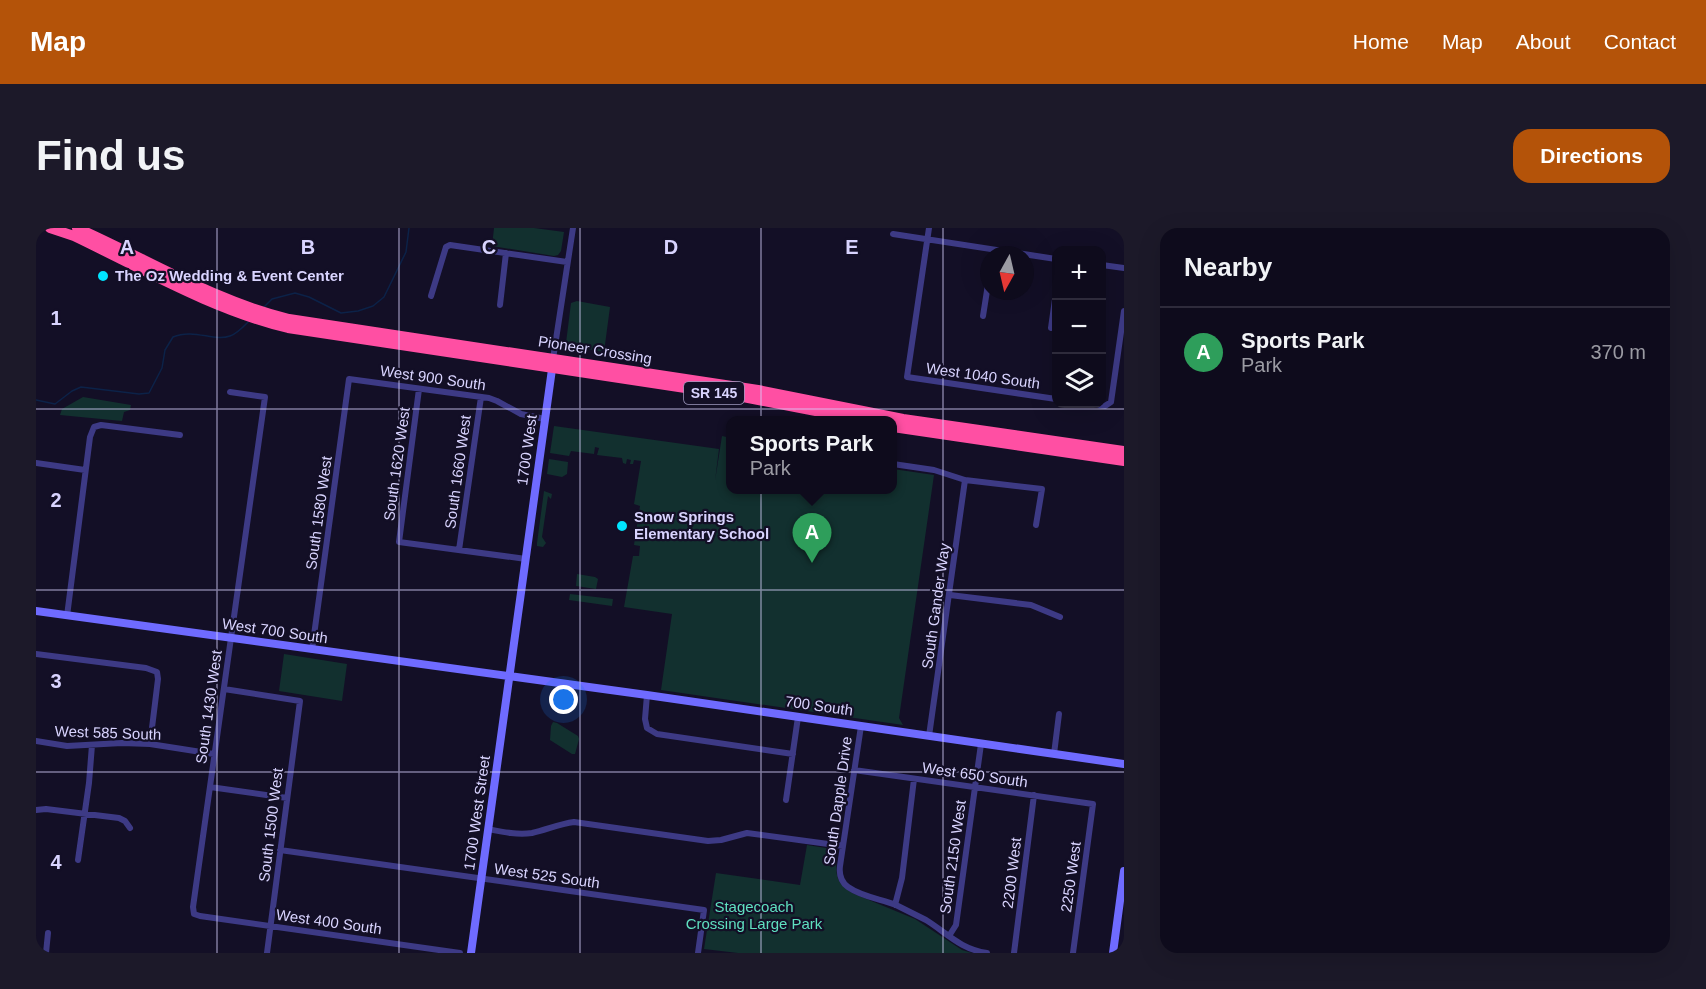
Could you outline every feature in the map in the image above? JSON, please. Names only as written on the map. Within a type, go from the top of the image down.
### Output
[{"type":"highway","name":"Pioneer Crossing","points":[[50,228],[74,237],[218,305],[305,331],[758,390],[888,416]]},
{"type":"highway","name":"Pioneer Crossing","points":[[77,228],[256,315]]},
{"type":"highway","name":"Pioneer Crossing","points":[[552,364],[565,370],[756,399],[842,416]]},
{"type":"highway","name":"Pioneer Crossing","points":[[897,418],[1124,451]]},
{"type":"highway","points":[[897,428],[1124,461]]},
{"type":"street","name":"1700 West","points":[[510,676],[552,364],[573,228]]},
{"type":"street","points":[[926,239],[929,228]]},
{"type":"street","points":[[893,234],[980,249]]},
{"type":"street","name":"West 1040 South","points":[[926,239],[907,377],[1052,398]]},
{"type":"street","points":[[431,296],[446,247],[450,245],[567,262]]},
{"type":"street","points":[[500,305],[506,253]]},
{"type":"street","points":[[1034,257],[1052,259]]},
{"type":"street","points":[[1106,266],[1124,268]]},
{"type":"street","points":[[983,316],[986,300]]},
{"type":"street","points":[[1051,328],[1055,300]]},
{"type":"street","points":[[1106,406],[1110,404],[1121,360],[1124,311]]},
{"type":"street","name":"West 900 South","points":[[349,379],[497,400],[521,414],[545,419]]},
{"type":"street","name":"South 1580 West","points":[[312,650],[349,379]]},
{"type":"street","name":"South 1620 West","points":[[419,388],[399,542],[459,550]]},
{"type":"street","name":"South 1430 West","points":[[194,914],[193,907],[214,754],[265,397],[230,392]]},
{"type":"street","name":"South 1660 West","points":[[459,550],[481,397]]},
{"type":"street","points":[[67,616],[85,470],[90,437],[94,427],[101,425],[180,435]]},
{"type":"street","points":[[36,463],[85,470]]},
{"type":"street","points":[[897,465],[934,470],[965,480],[1042,489],[1036,525]]},
{"type":"street","name":"South Gander Way","points":[[929,736],[965,480]]},
{"type":"street","points":[[459,550],[526,559]]},
{"type":"street","points":[[950,595],[1030,605],[1060,617]]},
{"type":"street","name":"West 700 South","points":[[36,611],[510,676]]},
{"type":"street","points":[[36,654],[146,668],[157,672],[150,744]]},
{"type":"street","name":"700 South","points":[[510,676],[1124,764]]},
{"type":"street","name":"1700 West Street","points":[[471,953],[510,676]]},
{"type":"street","name":"South 1500 West","points":[[224,689],[300,701],[267,953]]},
{"type":"street","points":[[647,695],[645,719],[647,728],[657,734],[793,754]]},
{"type":"street","points":[[1054,754],[1059,714]]},
{"type":"street","points":[[786,800],[798,717]]},
{"type":"street","name":"South Dapple Drive","points":[[861,726],[840,871],[845,884],[853,890],[895,905]]},
{"type":"street","name":"West 585 South","points":[[36,741],[67,746],[122,742],[150,744],[214,754]]},
{"type":"street","name":"South 2150 West","points":[[949,936],[956,924],[981,744]]},
{"type":"street","points":[[78,860],[92,745]]},
{"type":"street","name":"West 650 South","points":[[854,770],[1093,804]]},
{"type":"street","points":[[914,778],[902,878],[895,905],[926,920],[973,951],[987,953]]},
{"type":"street","points":[[210,788],[287,798]]},
{"type":"street","name":"2200 West","points":[[1014,953],[1034,795]]},
{"type":"street","name":"2250 West","points":[[1073,953],[1093,804]]},
{"type":"street","points":[[36,810],[85,813],[125,820],[130,828]]},
{"type":"street","points":[[488,829],[520,834],[574,822],[708,841],[747,833],[843,846]]},
{"type":"street","name":"West 525 South","points":[[280,850],[704,910],[698,953]]},
{"type":"street","points":[[1113,953],[1124,871]]},
{"type":"street","name":"West 400 South","points":[[194,914],[460,953]]},
{"type":"street","points":[[45,953],[48,933]]},
{"type":"green space","points":[[494,228],[534,228],[564,232],[561,251],[554,256],[492,246]]},
{"type":"green space","points":[[577,301],[610,307],[604,352],[568,346],[566,343],[571,303]]},
{"type":"green space","points":[[83,397],[131,405],[130,410],[124,412],[122,421],[60,415],[62,409]]},
{"type":"green space","points":[[554,426],[719,449],[715,481],[722,436],[726,437],[726,494],[897,494],[897,470],[934,475],[899,718],[903,725],[661,690],[672,614],[624,607],[633,556],[639,556],[640,546],[634,545],[640,506],[634,504],[641,461],[634,460],[633,464],[630,464],[631,460],[627,459],[626,464],[623,463],[622,458],[597,455],[599,448],[595,447],[594,454],[571,451],[569,456],[550,453]]},
{"type":"green space","points":[[549,459],[568,462],[567,474],[562,477],[547,474]]},
{"type":"green space","points":[[544,491],[552,494],[551,499],[548,496],[542,537],[546,543],[543,547],[537,546],[537,543]]},
{"type":"green space","points":[[577,574],[598,579],[596,589],[576,586]]},
{"type":"green space","points":[[570,594],[613,599],[612,606],[569,600]]},
{"type":"green space","points":[[284,654],[347,664],[342,701],[279,691]]},
{"type":"green space","points":[[553,722],[578,736],[575,754],[550,740]]},
{"type":"green space","name":"Stagecoach Crossing Large Park","points":[[807,845],[836,851],[838,879],[852,893],[915,919],[962,950],[972,953],[738,953],[704,949],[716,873],[800,885]]},
{"type":"waterway","points":[[264,307],[272,299],[295,293],[309,297],[341,313],[373,306],[384,297],[406,252],[409,228]]},
{"type":"waterway","points":[[36,400],[55,404],[81,387],[139,394],[149,393],[162,368],[165,350],[173,337],[189,334],[230,336],[249,321]]},
{"type":"place","name":"The Oz Wedding & Event Center","points":[[103,276]]},
{"type":"place","name":"Snow Springs Elementary School","points":[[622,526]]},
{"type":"place","name":"Sports Park","points":[[812,563]]}]
